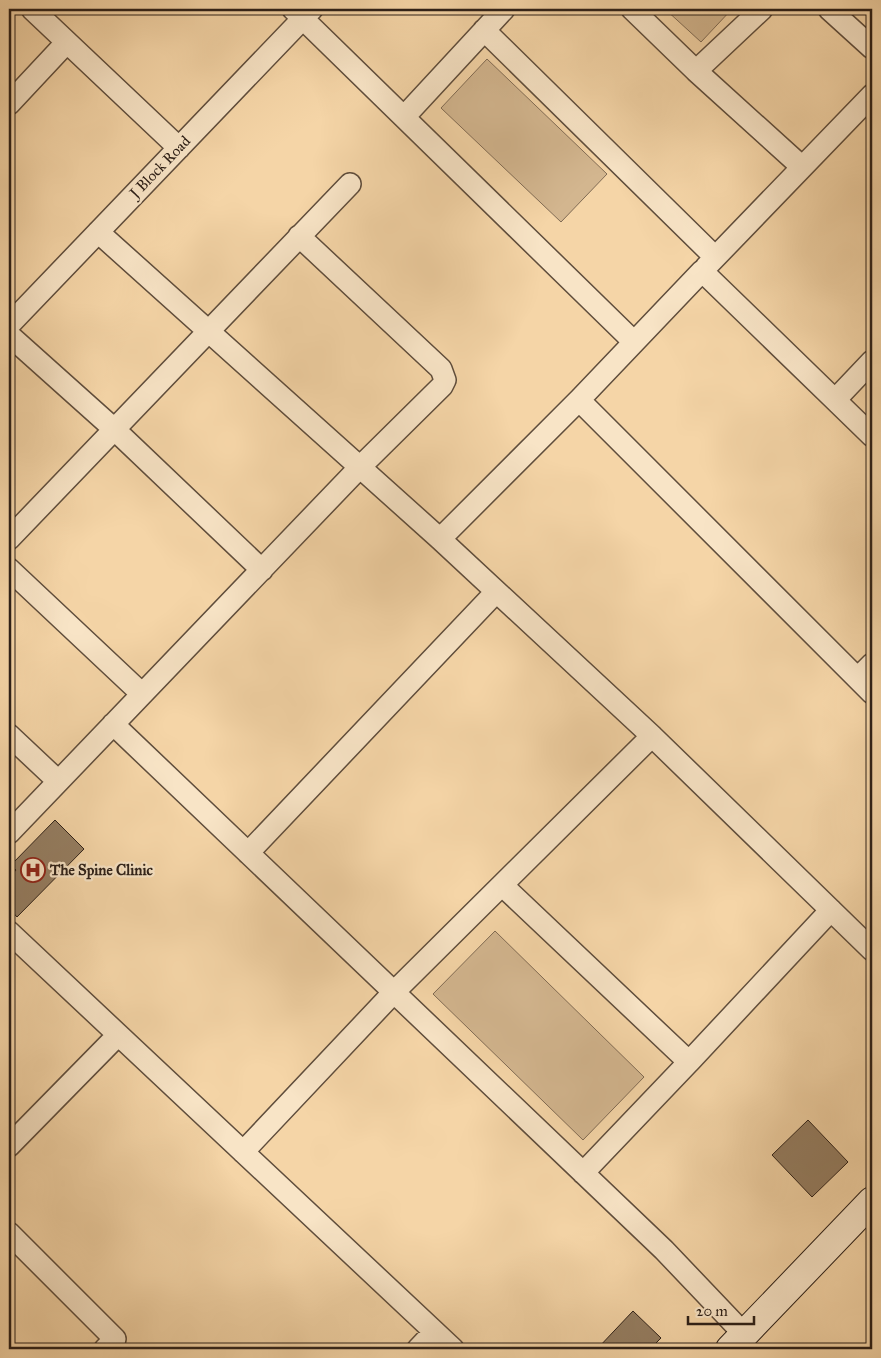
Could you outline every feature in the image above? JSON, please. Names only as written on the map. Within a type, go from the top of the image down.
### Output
[{"type":"street","points":[[32,9],[179,148]]},
{"type":"street","points":[[404,117],[504,9]]},
{"type":"street","points":[[632,9],[696,72],[802,167]]},
{"type":"street","points":[[696,72],[762,9]]},
{"type":"street","points":[[829,9],[872,48]]},
{"type":"street","points":[[303,12],[404,117],[633,342]]},
{"type":"street","name":"J Block Road","points":[[9,325],[179,148],[303,12]]},
{"type":"street","points":[[484,30],[709,264],[835,400],[872,436]]},
{"type":"street","points":[[9,104],[67,42]]},
{"type":"street","points":[[440,539],[579,400],[872,95]]},
{"type":"street","points":[[9,539],[350,184]]},
{"type":"street","points":[[98,232],[440,539],[652,736],[872,950]]},
{"type":"street","points":[[9,833],[360,467],[442,386],[444,375],[440,369],[299,236]]},
{"type":"street","points":[[9,335],[114,429],[262,570]]},
{"type":"street","points":[[835,400],[872,361]]},
{"type":"street","points":[[579,400],[868,678]]},
{"type":"street","points":[[9,569],[142,694]]},
{"type":"street","points":[[248,852],[496,592]]},
{"type":"street","points":[[113,724],[664,1250],[737,1342],[872,1201]]},
{"type":"street","points":[[9,735],[58,782]]},
{"type":"street","points":[[243,1152],[394,992],[503,886],[652,736]]},
{"type":"street","points":[[503,886],[689,1062]]},
{"type":"street","points":[[583,1173],[831,910]]},
{"type":"street","points":[[9,932],[453,1349]]},
{"type":"street","points":[[9,1146],[118,1035]]},
{"type":"street","points":[[9,1233],[115,1346]]},
{"type":"street","points":[[418,1349],[434,1332]]},
{"type":"shaded area","points":[[665,9],[732,9],[701,42]]},
{"type":"shaded area","points":[[487,59],[607,174],[561,222],[441,108]]},
{"type":"shaded area","points":[[495,931],[644,1077],[583,1140],[433,994]]},
{"type":"building","points":[[55,820],[84,849],[17,917],[9,908],[9,878],[16,870],[11,865]]},
{"type":"building","points":[[808,1120],[848,1162],[812,1197],[772,1155]]},
{"type":"building","points":[[633,1311],[661,1338],[650,1349],[597,1349]]},
{"type":"place","name":"The Spine Clinic","points":[[33,870]]}]
